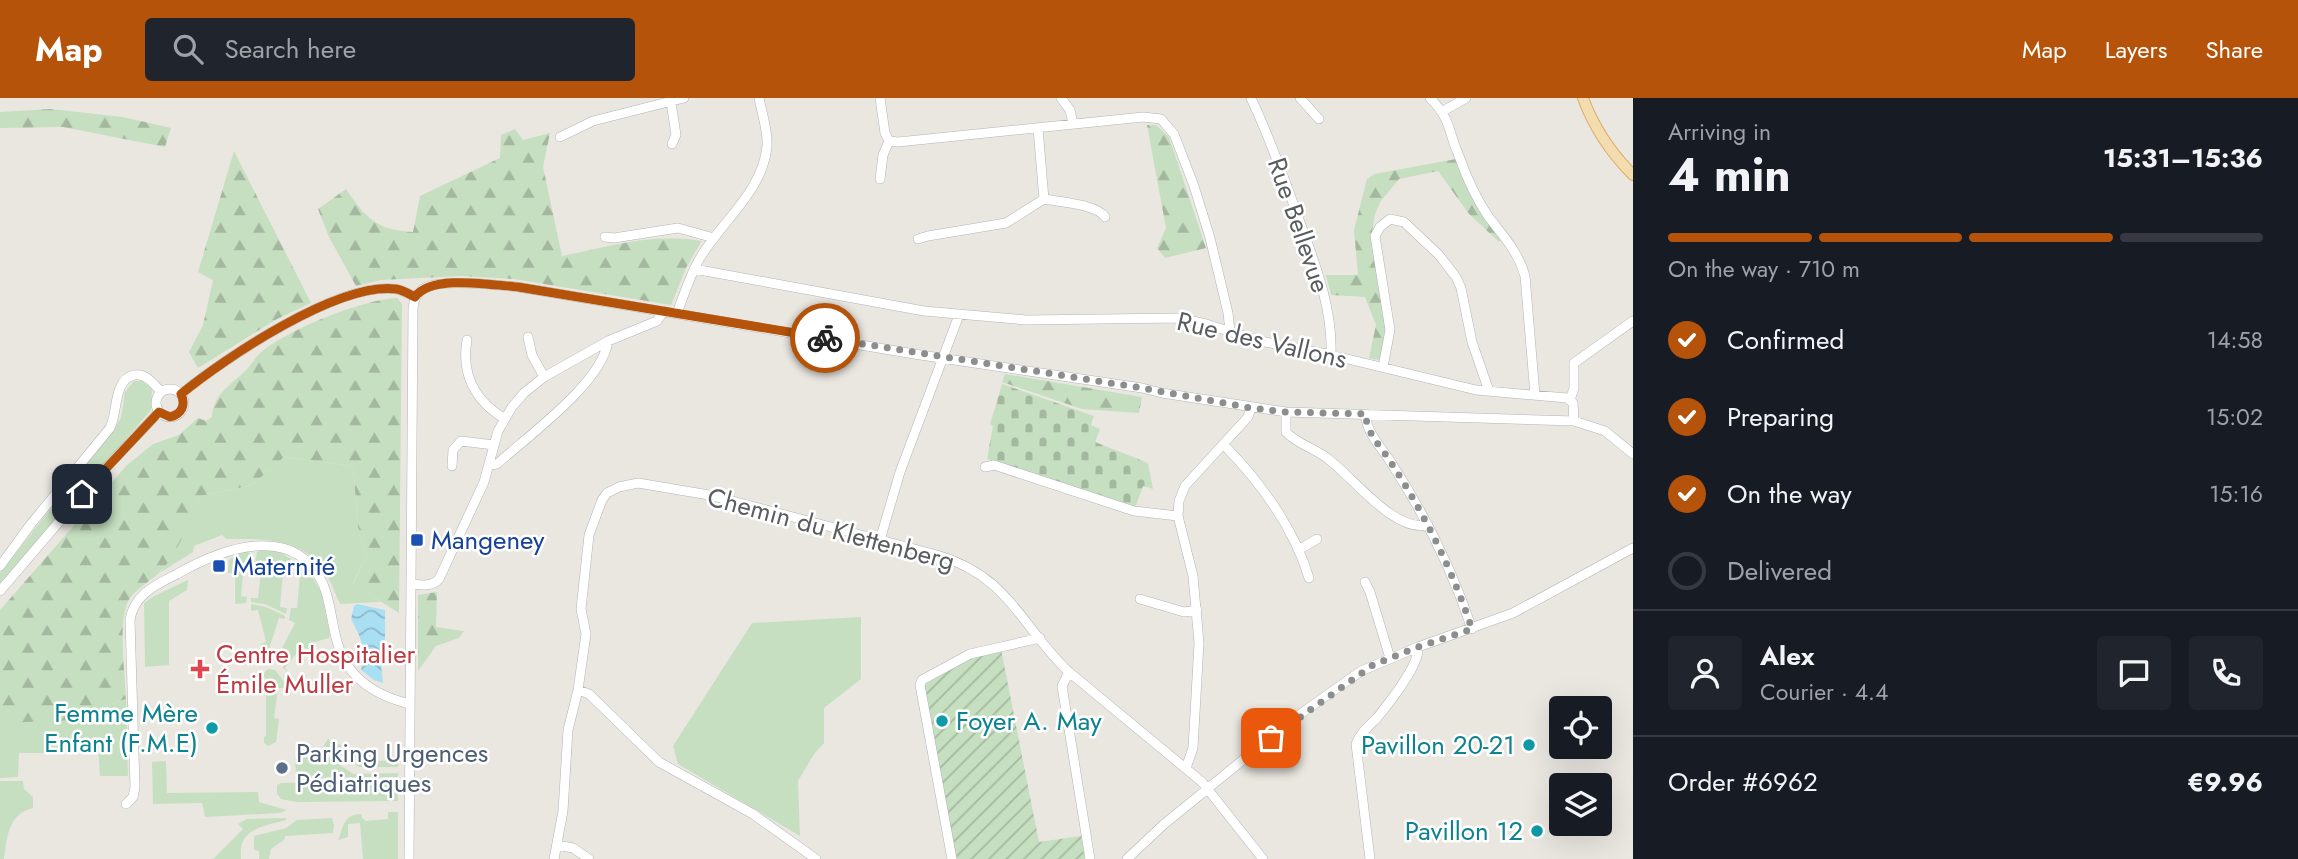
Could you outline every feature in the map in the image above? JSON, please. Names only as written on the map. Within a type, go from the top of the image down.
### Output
[{"type":"main road","points":[[1583,98],[1595,127],[1607,146],[1633,175]]},
{"type":"street","points":[[560,137],[593,121],[684,98]]},
{"type":"street","points":[[677,313],[694,269],[742,202],[762,167],[767,145],[759,98]]},
{"type":"street","points":[[880,98],[888,141],[880,179]]},
{"type":"street","points":[[1061,98],[1070,110],[1073,124]]},
{"type":"street","name":"Rue Bellevue","points":[[1251,98],[1315,265],[1326,304],[1331,355]]},
{"type":"street","points":[[1300,98],[1319,119]]},
{"type":"street","points":[[1430,98],[1443,111],[1458,156],[1487,215],[1512,245],[1521,263],[1525,276],[1535,395]]},
{"type":"street","points":[[1443,111],[1466,98]]},
{"type":"street","points":[[671,102],[676,135],[672,144]]},
{"type":"street","points":[[888,141],[1156,117],[1169,126],[1174,134],[1194,186],[1210,238],[1230,331]]},
{"type":"street","points":[[1038,129],[1044,199]]},
{"type":"street","points":[[918,239],[1006,223],[1044,199],[1094,208],[1105,217]]},
{"type":"street","points":[[1382,367],[1390,330],[1375,236],[1380,227],[1390,219],[1404,222],[1440,256],[1456,277],[1461,288],[1472,342],[1489,391]]},
{"type":"street","points":[[605,237],[678,228],[714,238]]},
{"type":"street","name":"Rue des Vallons","points":[[694,269],[959,315],[1026,320],[1179,318],[1260,341],[1489,391],[1570,400]]},
{"type":"street","points":[[409,859],[413,308],[415,297],[426,287],[484,284],[518,287],[1251,408],[1286,412],[1583,422],[1605,431],[1633,454]]},
{"type":"street","points":[[181,394],[215,368],[276,330],[339,299],[387,289],[399,290],[415,297]]},
{"type":"street","points":[[411,584],[435,584],[439,579],[490,465],[494,445],[505,419],[524,393],[544,377],[607,341],[657,321],[664,311]]},
{"type":"street","points":[[880,540],[900,472],[959,315]]},
{"type":"street","points":[[1574,421],[1574,407],[1570,400],[1574,388],[1574,362],[1633,321]]},
{"type":"street","points":[[528,337],[532,355],[544,377]]},
{"type":"street","points":[[467,340],[464,358],[471,383],[482,401],[505,419]]},
{"type":"street","points":[[490,465],[498,464],[583,387],[606,352],[607,341]]},
{"type":"street","points":[[0,566],[30,524],[110,428],[123,381],[129,376],[139,374],[149,379],[160,392]]},
{"type":"street","points":[[171,389],[181,394],[184,405],[177,415],[164,416],[159,412],[156,404],[160,392],[171,389]]},
{"type":"street","points":[[1186,768],[1193,748],[1199,643],[1193,576],[1178,516],[1179,501],[1185,486],[1248,417],[1251,408]]},
{"type":"street","points":[[0,591],[99,475],[159,412]]},
{"type":"street","points":[[1286,412],[1286,432],[1295,440],[1341,468],[1385,510],[1413,525],[1428,525]]},
{"type":"street","points":[[1366,414],[1370,430],[1428,525],[1457,587],[1472,629]]},
{"type":"street","points":[[452,466],[453,450],[461,441],[494,445]]},
{"type":"street","points":[[1224,445],[1251,475],[1300,549],[1309,578]]},
{"type":"street","points":[[985,467],[995,465],[1134,512],[1178,516]]},
{"type":"street","name":"Chemin du Klettenberg","points":[[554,859],[563,811],[568,730],[578,690],[586,634],[581,608],[589,535],[607,493],[638,483],[713,496],[950,558],[966,566],[999,588],[1056,660],[1069,672],[1186,768],[1263,859]]},
{"type":"street","points":[[1300,549],[1317,539]]},
{"type":"street","points":[[126,804],[133,797],[135,776],[130,620],[134,605],[141,595],[155,586],[226,551],[246,546],[269,545],[287,550],[305,561],[322,583],[340,651],[356,677],[370,689],[410,704]]},
{"type":"street","points":[[1127,859],[1292,720],[1361,671],[1418,647],[1513,613],[1633,548]]},
{"type":"street","points":[[1365,582],[1390,658]]},
{"type":"street","points":[[1140,599],[1184,612],[1197,611]]},
{"type":"street","points":[[952,859],[920,685],[922,680],[970,654],[1040,638]]},
{"type":"street","points":[[1370,859],[1356,744],[1408,675],[1419,654],[1418,647]]},
{"type":"street","points":[[1069,672],[1062,686],[1090,859]]},
{"type":"street","points":[[578,690],[589,694],[659,762],[753,814],[816,859]]},
{"type":"street","points":[[558,845],[573,848],[589,859]]},
{"type":"green space","points":[[50,109],[123,117],[171,128],[165,147],[63,127],[0,128],[0,112]]},
{"type":"green space","points":[[1147,125],[1156,125],[1169,137],[1206,248],[1165,258],[1157,248],[1166,228]]},
{"type":"green space","points":[[515,129],[523,140],[550,133],[543,167],[562,256],[648,239],[701,241],[686,268],[671,305],[514,279],[462,276],[381,280],[356,286],[329,237],[318,209],[346,189],[373,221],[390,229],[413,232],[420,196],[500,158],[501,135]]},
{"type":"green space","points":[[234,151],[311,303],[277,319],[198,368],[189,352],[203,325],[213,280],[198,272]]},
{"type":"green space","points":[[1456,159],[1504,238],[1499,242],[1469,214],[1438,171],[1399,179],[1381,201],[1375,214],[1371,238],[1387,334],[1379,360],[1369,358],[1376,325],[1365,297],[1331,295],[1326,275],[1358,275],[1354,230],[1367,179],[1374,174]]},
{"type":"green space","points":[[397,298],[402,304],[399,613],[353,584],[367,555],[358,527],[353,466],[284,457],[252,485],[201,496],[167,564],[128,601],[123,628],[126,699],[105,706],[99,719],[0,723],[0,610],[126,466],[153,444],[179,435],[198,418],[206,421],[212,417],[219,396],[259,354],[287,335],[345,310]]},
{"type":"green space","points":[[1005,374],[1142,397],[1139,413],[1082,409],[1002,382]]},
{"type":"green space","points":[[134,381],[142,381],[152,388],[151,410],[0,585],[0,573],[121,418],[125,392]]},
{"type":"green space","points":[[1002,384],[1094,416],[1091,425],[1100,429],[1095,442],[1148,463],[1153,489],[1143,486],[1135,508],[987,459],[993,426],[990,424]]},
{"type":"green space","points":[[284,457],[353,466],[358,527],[367,555],[353,583],[381,602],[340,604],[328,577],[307,553],[268,540],[226,539],[222,535],[194,546],[193,552],[161,572],[174,552],[201,496],[252,485]]},
{"type":"green space","points":[[261,549],[280,552],[291,559],[290,574],[283,573],[280,607],[287,608],[286,614],[265,604],[251,602],[251,598],[258,598],[262,565],[255,564],[257,552]]},
{"type":"green space","points":[[246,550],[252,555],[251,564],[244,563],[241,596],[247,597],[246,603],[235,604],[235,573],[228,573],[229,560]]},
{"type":"green space","points":[[298,566],[307,568],[321,592],[330,634],[329,638],[315,642],[308,650],[302,646],[285,668],[289,673],[283,668],[283,659],[279,654],[295,623],[289,620],[291,608],[297,608],[300,575],[294,574]]},
{"type":"green space","points":[[188,580],[187,590],[169,601],[169,665],[145,667],[144,603]]},
{"type":"green space","points":[[437,592],[436,627],[464,631],[459,638],[436,646],[418,671],[418,595]]},
{"type":"green space","points":[[251,604],[266,607],[285,616],[285,619],[279,618],[269,649],[274,653],[261,649],[260,644],[266,642],[258,610],[251,611]]},
{"type":"green space","points":[[861,617],[861,679],[824,708],[824,743],[798,781],[800,836],[678,764],[673,746],[752,623]]},
{"type":"green space","points":[[1001,649],[1039,842],[1081,836],[1085,859],[955,859],[923,686],[965,660]]},
{"type":"green space","points":[[268,669],[275,670],[285,683],[284,688],[278,688],[274,718],[279,719],[276,742],[268,746],[264,743],[266,678],[263,677]]},
{"type":"green space","points":[[126,699],[128,776],[100,776],[98,747],[48,748],[47,753],[19,753],[18,777],[0,778],[0,723],[105,706]]},
{"type":"green space","points":[[328,739],[380,761],[392,760],[398,751],[398,767],[359,767],[331,747],[323,747]]},
{"type":"green space","points":[[327,756],[353,774],[398,773],[398,777],[296,778],[295,758]]},
{"type":"green space","points":[[166,761],[167,793],[258,792],[259,802],[287,810],[280,813],[205,817],[202,803],[153,804],[152,762]]},
{"type":"green space","points":[[0,781],[23,781],[24,789],[33,797],[33,808],[18,815],[10,828],[4,859],[0,859]]},
{"type":"green space","points":[[398,781],[398,801],[297,802],[281,799],[277,794],[277,785],[281,783]]},
{"type":"green space","points":[[388,812],[398,812],[398,859],[363,859],[360,823],[348,824],[348,837],[338,840],[347,819],[361,814],[366,821],[388,819]]},
{"type":"green space","points":[[286,818],[250,832],[241,845],[241,859],[213,859],[243,829],[238,824],[247,819]]},
{"type":"green space","points":[[332,818],[333,833],[285,836],[284,840],[271,849],[269,859],[259,859],[259,851],[254,850],[254,836],[286,828],[297,820]]},
{"type":"water","points":[[357,604],[385,610],[385,652],[381,664],[383,683],[361,670],[363,650],[351,619]]},
{"type":"way so far","points":[[825,338],[1251,408],[1286,412],[1366,414],[1370,430],[1402,480],[1444,556],[1472,629],[1418,647],[1361,671],[1271,738]]},
{"type":"place","name":"Mangeney","points":[[417,540]]},
{"type":"place","name":"Maternité","points":[[219,566]]},
{"type":"place","name":"Centre Hospitalier Émile Muller","points":[[200,669]]},
{"type":"place","name":"Foyer A. May","points":[[942,721]]},
{"type":"place","name":"Femme Mère Enfant (F.M.E)","points":[[212,728]]},
{"type":"place","name":"Pavillon 20-21","points":[[1529,745]]},
{"type":"place","name":"Parking Urgences Pédiatriques","points":[[282,768]]},
{"type":"place","name":"Pavillon 12","points":[[1537,831]]},
{"type":"route","points":[[82,494],[159,412],[170,417],[177,415],[184,405],[181,394],[197,380],[276,330],[339,299],[365,292],[395,289],[415,297],[426,287],[444,284],[518,287],[825,338]]}]
